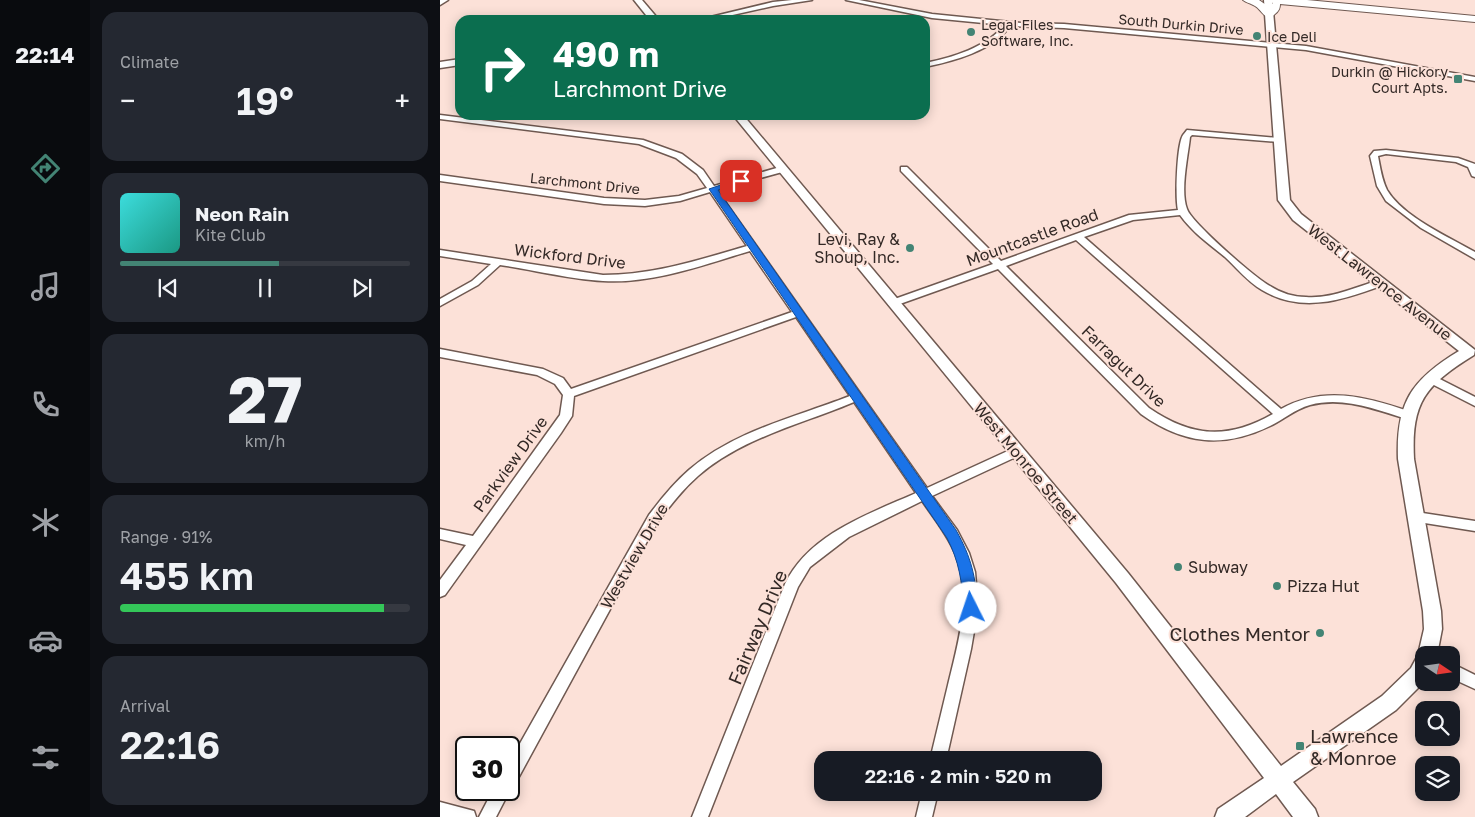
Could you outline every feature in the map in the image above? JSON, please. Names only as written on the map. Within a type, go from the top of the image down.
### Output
[{"type":"highway","points":[[1249,0],[1260,4],[1269,14],[1277,5],[1295,2]]},
{"type":"highway","points":[[1270,0],[1475,19]]},
{"type":"highway","points":[[1310,0],[1420,7]]},
{"type":"highway","points":[[1342,0],[1475,12]]},
{"type":"street","points":[[440,3],[445,0]]},
{"type":"street","points":[[638,0],[656,15]]},
{"type":"street","points":[[721,15],[771,2],[809,0]]},
{"type":"street","name":"South Durkin Drive","points":[[849,0],[924,15]]},
{"type":"street","name":"West Lawrence Avenue","points":[[1270,0],[1269,14],[1282,196],[1286,205],[1297,217],[1380,283],[1472,351],[1447,363],[1430,378],[1415,397],[1407,415],[1404,452],[1432,611],[1432,637],[1430,646]]},
{"type":"street","points":[[655,5],[658,15]]},
{"type":"street","name":"South Durkin Drive","points":[[930,16],[1008,24],[1064,26],[1272,45],[1344,54],[1475,79]]},
{"type":"street","points":[[930,65],[950,59],[1002,34],[1008,24]]},
{"type":"street","points":[[440,66],[455,63]]},
{"type":"street","points":[[440,117],[455,119]]},
{"type":"street","points":[[462,120],[650,145],[667,150],[688,161],[700,172],[713,189],[952,534],[962,553],[968,572],[971,608],[966,639],[940,751]]},
{"type":"street","name":"West Monroe Street","points":[[742,120],[1122,578],[1307,817]]},
{"type":"street","points":[[1278,140],[1188,130],[1181,198],[1184,212],[1202,232],[1256,280],[1281,296],[1304,301],[1322,302],[1380,283]]},
{"type":"street","points":[[1475,174],[1469,161],[1375,151],[1374,156],[1379,181],[1383,192],[1391,201],[1407,214],[1475,256]]},
{"type":"street","name":"Farragut Drive","points":[[904,168],[1144,411],[1167,426],[1195,435],[1226,437],[1242,433],[1309,402],[1338,398],[1373,404],[1407,415]]},
{"type":"street","name":"Larchmont Drive","points":[[440,178],[622,203],[662,202],[783,169]]},
{"type":"street","name":"Mountcastle Road","points":[[893,304],[1132,217],[1184,212]]},
{"type":"street","points":[[1078,236],[1281,415]]},
{"type":"street","name":"Wickford Drive","points":[[440,253],[604,278],[636,278],[685,269],[752,247]]},
{"type":"street","points":[[440,303],[475,283],[498,262]]},
{"type":"street","points":[[440,353],[540,372],[559,381],[569,394],[798,313]]},
{"type":"street","points":[[1430,378],[1475,402]]},
{"type":"street","name":"Parkview Drive","points":[[440,591],[557,430],[566,416],[569,394]]},
{"type":"street","name":"Westview Drive","points":[[520,758],[653,519],[676,488],[693,472],[730,447],[857,397]]},
{"type":"street","name":"Fairway Drive","points":[[700,817],[792,584],[805,563],[851,529],[1016,452]]},
{"type":"street","points":[[1416,516],[1475,526]]},
{"type":"street","points":[[440,534],[475,542]]},
{"type":"street","points":[[1460,674],[1475,682]]},
{"type":"street","points":[[1226,817],[1396,697],[1415,677]]},
{"type":"street","points":[[487,817],[496,801]]},
{"type":"street","points":[[924,817],[928,801]]},
{"type":"street","points":[[440,810],[468,817]]},
{"type":"place","name":"Legal Files Software, Inc.","points":[[971,32]]},
{"type":"place","name":"Ice Deli","points":[[1257,36]]},
{"type":"place","name":"Durkin @ Hickory Court Apts.","points":[[1458,79]]},
{"type":"place","name":"Levi, Ray & Shoup, Inc.","points":[[910,248]]},
{"type":"place","name":"Subway","points":[[1178,567]]},
{"type":"place","name":"Pizza Hut","points":[[1277,586]]},
{"type":"place","name":"Clothes Mentor","points":[[1320,633]]},
{"type":"place","name":"Lawrence & Monroe","points":[[1300,746]]},
{"type":"route","points":[[741,181],[713,189],[952,534],[962,553],[968,572],[971,608]]}]
